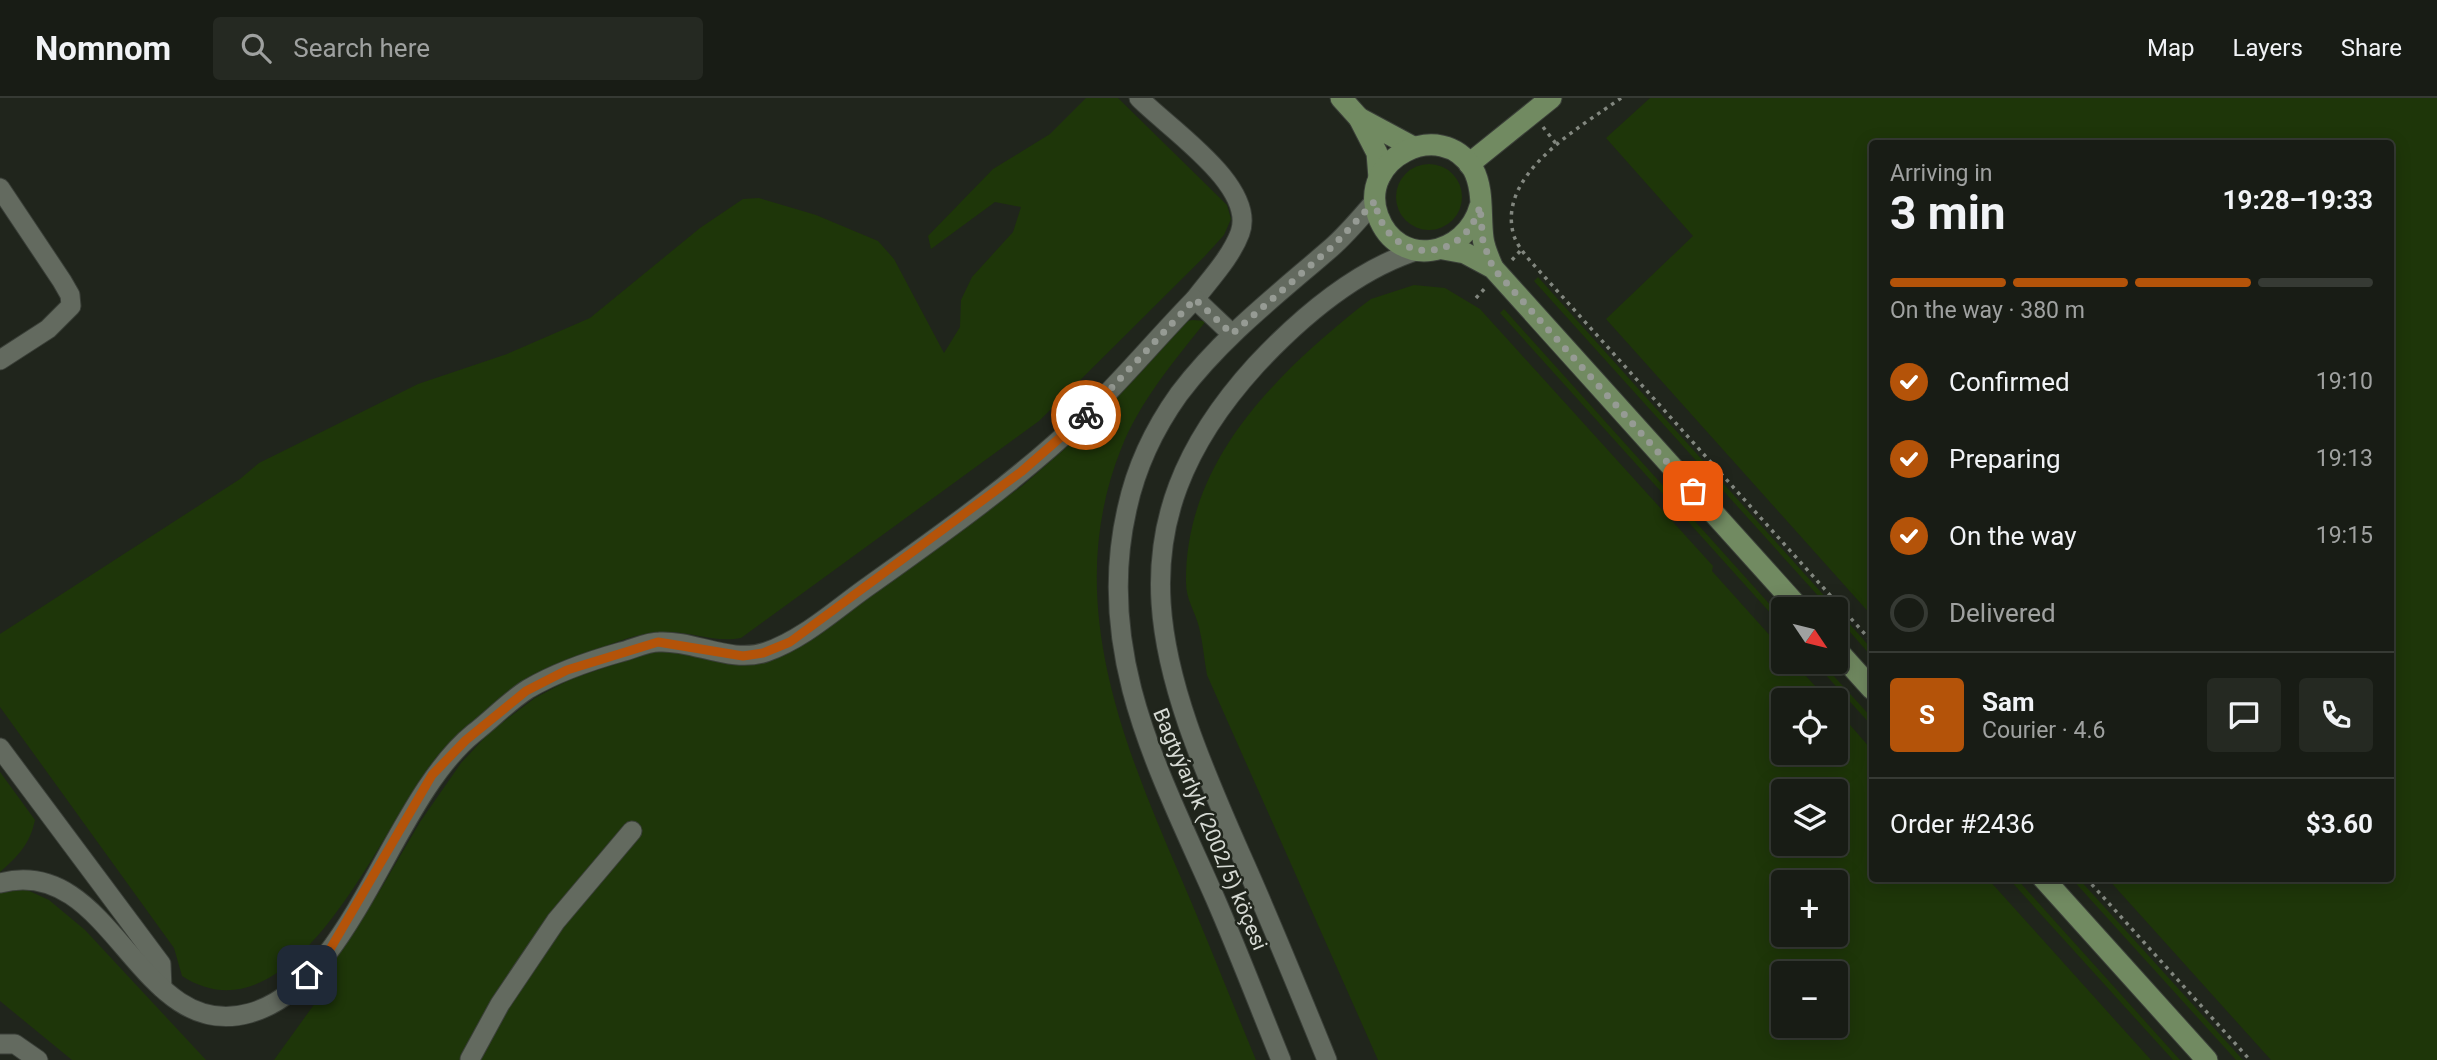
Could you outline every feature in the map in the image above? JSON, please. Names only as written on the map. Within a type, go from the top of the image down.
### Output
[{"type":"main road","points":[[1341,98],[1359,118],[1377,153],[1379,178],[1375,201],[1381,224],[1388,234],[1419,250],[1443,249],[1465,253],[1493,268],[1789,597]]},
{"type":"main road","points":[[1469,164],[1551,98]]},
{"type":"main road","points":[[1359,118],[1413,147]]},
{"type":"main road","points":[[1379,178],[1392,159],[1413,147],[1436,145],[1448,148],[1469,164],[1481,194],[1483,242],[1493,268]]},
{"type":"main road","points":[[1443,249],[1463,237],[1471,228],[1480,206]]},
{"type":"main road","points":[[1848,663],[1869,687]]},
{"type":"main road","points":[[2047,882],[2207,1060]]},
{"type":"street","points":[[0,883],[38,880],[67,893],[94,914],[162,988],[184,1006],[214,1016],[254,1012],[285,995],[329,951],[432,775],[466,740],[526,691],[567,670],[658,642],[743,656],[763,653],[790,642],[909,557],[1050,448],[1085,416],[1195,299],[1228,255],[1241,231],[1243,212],[1238,196],[1225,179],[1139,98]]},
{"type":"street","points":[[0,188],[62,281],[70,295],[71,306],[65,315],[48,329],[0,360]]},
{"type":"street","name":"Bagtyýarlyk (2002/5) köçesi","points":[[1281,1060],[1140,723],[1118,621],[1118,556],[1137,471],[1149,444],[1177,397],[1201,366],[1232,334],[1333,246],[1375,201]]},
{"type":"street","name":"Bagtyýarlyk (2002/5) köçesi","points":[[1327,1060],[1206,774],[1184,709],[1164,635],[1161,555],[1170,508],[1182,471],[1207,426],[1233,391],[1276,344],[1327,301],[1375,270],[1419,250]]},
{"type":"street","points":[[1195,299],[1232,334]]},
{"type":"street","points":[[0,748],[161,964],[162,988]]},
{"type":"street","points":[[468,1060],[485,1027],[556,921],[632,831]]},
{"type":"street","points":[[0,1044],[15,1044],[38,1060]]},
{"type":"path","points":[[1621,98],[1536,162],[1518,192],[1513,214],[1514,235],[1543,275],[1869,639]]},
{"type":"path","points":[[2090,882],[2250,1060]]},
{"type":"green space","points":[[1086,98],[1118,98],[1227,205],[1231,219],[1224,235],[1205,256],[1039,421],[741,638],[723,639],[668,632],[634,637],[586,656],[499,701],[450,741],[436,758],[358,881],[328,923],[296,958],[260,983],[222,990],[182,976],[174,948],[0,707],[0,634],[240,479],[259,463],[418,384],[507,354],[590,318],[700,228],[743,199],[759,198],[816,215],[878,241],[894,259],[944,353],[960,327],[961,300],[972,277],[1013,232],[1021,207],[995,202],[931,249],[928,236],[993,169],[1050,134]]},
{"type":"green space","points":[[1650,98],[2437,98],[2437,1060],[2271,1060],[2111,882],[2394,882],[2394,140],[1869,140],[1869,613],[1606,319],[1693,236],[1606,138]]},
{"type":"green space","points":[[1422,164],[1436,164],[1448,169],[1457,178],[1462,197],[1460,210],[1453,221],[1436,230],[1422,230],[1410,225],[1401,216],[1396,204],[1396,190],[1401,178],[1410,169]]},
{"type":"green space","points":[[1538,277],[1825,597],[1819,597],[1534,281]]},
{"type":"green space","points":[[1414,285],[1445,288],[1480,309],[1713,566],[1712,571],[1771,637],[1771,674],[1804,674],[1817,688],[1771,688],[1771,765],[1848,765],[1848,723],[1869,747],[1869,882],[1991,882],[2151,1060],[1378,1060],[1207,675],[1200,633],[1187,594],[1186,582],[1190,539],[1201,499],[1218,461],[1240,426],[1266,394],[1327,335],[1371,299]]},
{"type":"green space","points":[[1504,309],[1771,606],[1771,614],[1500,313]]},
{"type":"green space","points":[[1187,321],[1206,321],[1148,398],[1121,449],[1104,505],[1097,560],[1098,614],[1107,668],[1138,774],[1256,1060],[274,1060],[318,999],[333,960],[379,892],[420,822],[461,763],[491,731],[535,698],[571,679],[651,652],[673,651],[744,663],[901,571],[1021,487],[1090,427],[1127,380]]},
{"type":"green space","points":[[1848,622],[1869,646],[1869,654],[1848,630]]},
{"type":"green space","points":[[1825,674],[1832,674],[1845,688],[1838,688]]},
{"type":"green space","points":[[1848,692],[1869,715],[1869,723],[1848,700]]},
{"type":"green space","points":[[0,772],[35,820],[22,849],[0,872]]},
{"type":"green space","points":[[2012,882],[2020,882],[2180,1060],[2173,1060]]},
{"type":"green space","points":[[2075,882],[2082,882],[2243,1060],[2236,1060]]},
{"type":"green space","points":[[25,889],[49,900],[85,930],[206,1060],[72,1060],[0,1001],[0,893]]},
{"type":"way so far","points":[[1086,415],[1195,299],[1232,334],[1333,246],[1375,201],[1381,224],[1388,234],[1408,247],[1431,251],[1443,249],[1463,237],[1477,218],[1480,206],[1483,242],[1493,268],[1693,491]]},
{"type":"route","points":[[307,975],[329,951],[359,904],[432,775],[466,740],[526,691],[567,670],[658,642],[743,656],[763,653],[790,642],[1021,472],[1086,415]]}]
